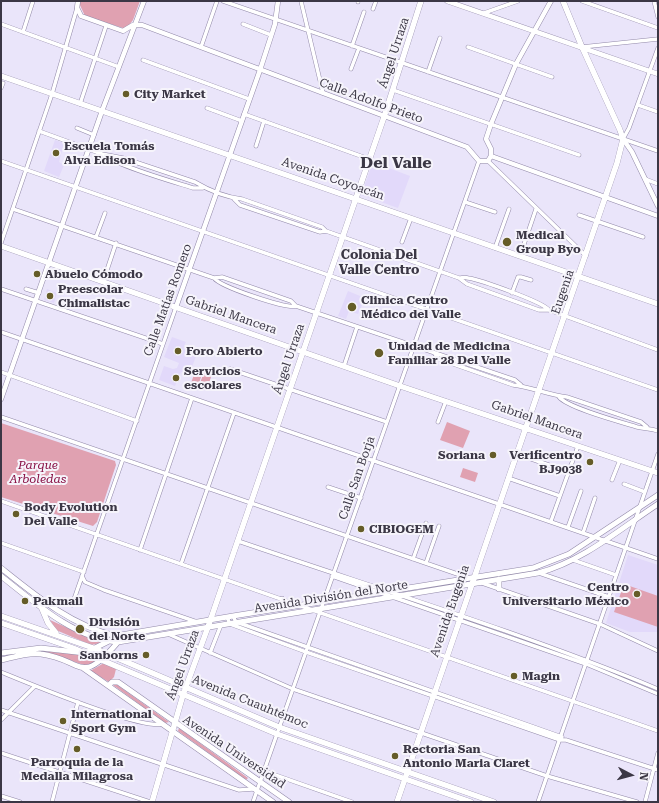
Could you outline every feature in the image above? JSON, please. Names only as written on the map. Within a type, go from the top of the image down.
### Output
[{"type":"main road","name":"Ángel Urraza","points":[[172,731],[183,694],[225,579],[276,427],[384,117],[421,1]]},
{"type":"main road","points":[[563,1],[582,47],[615,116],[623,138]]},
{"type":"main road","name":"Avenida Coyoacán","points":[[1,76],[658,304]]},
{"type":"main road","name":"Eugenia","points":[[526,428],[598,222],[623,138]]},
{"type":"main road","name":"Gabriel Mancera","points":[[1,244],[103,282],[400,386],[655,472]]},
{"type":"main road","name":"Avenida Eugenia","points":[[397,802],[471,581],[526,428]]},
{"type":"main road","name":"Avenida División del Norte","points":[[1,653],[41,648],[85,653],[96,649],[116,636],[381,593],[402,595],[543,566],[569,554],[658,495]]},
{"type":"main road","name":"Avenida División del Norte","points":[[118,642],[313,610],[321,610],[391,594],[471,581],[481,582],[538,573],[573,560],[658,504]]},
{"type":"main road","points":[[1,568],[37,596],[69,617],[100,632],[116,636]]},
{"type":"main road","points":[[1,576],[62,622],[108,642],[118,642]]},
{"type":"main road","points":[[499,579],[499,589]]},
{"type":"main road","points":[[37,596],[48,623],[58,634]]},
{"type":"main road","points":[[282,599],[284,604],[282,608]]},
{"type":"main road","name":"Avenida Cuauhtémoc","points":[[1,616],[58,634],[96,649],[279,728],[494,802]]},
{"type":"main road","name":"Avenida Cuauhtémoc","points":[[1,623],[85,653],[277,734],[404,780],[471,802]]},
{"type":"main road","points":[[1,660],[30,654],[40,654],[52,656],[83,668],[90,667],[102,660],[118,642]]},
{"type":"main road","name":"Avenida Universidad","points":[[83,668],[273,802]]},
{"type":"main road","name":"Avenida Universidad","points":[[109,685],[112,682],[118,682],[174,723],[289,802]]},
{"type":"main road","points":[[151,802],[172,731]]},
{"type":"street","points":[[23,32],[33,1]]},
{"type":"street","points":[[1,244],[52,94],[77,15],[78,1]]},
{"type":"street","points":[[1,399],[102,112],[144,1]]},
{"type":"street","points":[[201,47],[217,1]]},
{"type":"street","points":[[223,1],[658,151]]},
{"type":"street","name":"Calle Matías Romero","points":[[72,605],[260,70],[276,19],[278,1]]},
{"type":"street","points":[[301,1],[323,94]]},
{"type":"street","points":[[373,9],[376,1]]},
{"type":"street","points":[[447,1],[658,74]]},
{"type":"street","points":[[483,14],[518,1]]},
{"type":"street","points":[[489,158],[491,149],[486,139],[491,124],[516,64],[551,1]]},
{"type":"street","points":[[582,1],[658,28]]},
{"type":"street","points":[[654,1],[658,17]]},
{"type":"street","points":[[352,46],[364,12]]},
{"type":"street","points":[[77,15],[123,31],[136,24]]},
{"type":"street","points":[[1,24],[119,67]]},
{"type":"street","name":"Calle Adolfo Prieto","points":[[136,24],[201,47],[467,148],[479,161]]},
{"type":"street","points":[[243,24],[271,35]]},
{"type":"street","points":[[80,104],[106,26]]},
{"type":"street","points":[[428,72],[440,38]]},
{"type":"street","points":[[582,47],[658,39]]},
{"type":"street","points":[[468,47],[552,77]]},
{"type":"street","points":[[351,69],[359,48]]},
{"type":"street","points":[[623,138],[629,128],[638,105],[658,48]]},
{"type":"street","points":[[143,60],[250,99]]},
{"type":"street","points":[[1,88],[3,83]]},
{"type":"street","points":[[393,90],[579,155]]},
{"type":"street","points":[[638,105],[658,112]]},
{"type":"street","points":[[207,108],[242,121]]},
{"type":"street","points":[[244,114],[369,158]]},
{"type":"street","points":[[256,146],[264,121]]},
{"type":"street","points":[[77,128],[94,135]]},
{"type":"street","points":[[39,131],[102,154],[123,158],[195,182],[203,188],[234,199],[242,199],[322,227],[326,231],[459,278],[467,284],[505,298],[540,310],[548,310],[566,316],[658,350]]},
{"type":"street","points":[[623,138],[632,152],[658,206]]},
{"type":"street","points":[[102,154],[122,164],[181,184],[193,188],[203,188]]},
{"type":"street","points":[[122,164],[123,158]]},
{"type":"street","points":[[489,158],[536,209],[586,256]]},
{"type":"street","points":[[479,161],[489,158],[658,216]]},
{"type":"street","points":[[1,161],[658,390]]},
{"type":"street","name":"Calle San Borja","points":[[254,802],[255,790],[264,771],[428,310],[479,161]]},
{"type":"street","points":[[149,173],[150,167]]},
{"type":"street","points":[[181,184],[183,178]]},
{"type":"street","points":[[645,179],[658,184]]},
{"type":"street","points":[[234,199],[240,205],[320,232],[326,231]]},
{"type":"street","points":[[465,202],[495,212]]},
{"type":"street","points":[[13,209],[190,269],[214,278],[219,283],[288,307],[296,306]]},
{"type":"street","points":[[495,248],[509,209]]},
{"type":"street","points":[[520,256],[536,209]]},
{"type":"street","points":[[96,237],[104,213]]},
{"type":"street","points":[[579,215],[643,237]]},
{"type":"street","points":[[402,242],[411,218]]},
{"type":"street","points":[[103,282],[116,243]]},
{"type":"street","points":[[214,278],[222,277],[291,301],[296,306],[414,347],[435,354],[441,354],[476,366],[515,380],[522,385],[539,391],[559,397],[567,397],[602,408],[641,422],[647,427],[658,431]]},
{"type":"street","points":[[505,298],[518,277],[532,280]]},
{"type":"street","points":[[459,278],[469,278],[542,303],[548,310]]},
{"type":"street","points":[[1,289],[163,344]]},
{"type":"street","points":[[26,289],[39,293]]},
{"type":"street","points":[[253,295],[255,289]]},
{"type":"street","points":[[344,366],[357,327]]},
{"type":"street","points":[[1,332],[658,559]]},
{"type":"street","points":[[435,354],[440,359],[513,385],[522,385]]},
{"type":"street","points":[[474,371],[476,366]]},
{"type":"street","points":[[230,369],[387,422]]},
{"type":"street","points":[[1,372],[137,421]]},
{"type":"street","points":[[559,397],[565,403],[600,415],[639,428],[647,427]]},
{"type":"street","points":[[140,550],[192,398]]},
{"type":"street","points":[[438,422],[446,401]]},
{"type":"street","points":[[600,415],[602,408]]},
{"type":"street","points":[[181,564],[234,413]]},
{"type":"street","points":[[1,417],[426,563],[471,581]]},
{"type":"street","points":[[551,521],[578,446]]},
{"type":"street","points":[[517,454],[569,472]]},
{"type":"street","points":[[538,802],[635,519],[645,492],[655,472],[658,454]]},
{"type":"street","points":[[612,480],[620,460]]},
{"type":"street","points":[[508,478],[560,496]]},
{"type":"street","points":[[624,484],[645,492]]},
{"type":"street","points":[[328,487],[361,498]]},
{"type":"street","points":[[568,527],[581,491]]},
{"type":"street","points":[[583,533],[595,498]]},
{"type":"street","points":[[1,502],[313,610]]},
{"type":"street","points":[[413,559],[426,523]]},
{"type":"street","points":[[426,563],[439,526]]},
{"type":"street","points":[[238,541],[328,572],[381,593]]},
{"type":"street","points":[[1,543],[83,574],[85,582],[104,590],[198,622]]},
{"type":"street","points":[[573,560],[616,575]]},
{"type":"street","points":[[538,573],[609,596]]},
{"type":"street","points":[[333,575],[587,660],[605,667],[658,694]]},
{"type":"street","points":[[481,582],[600,624],[658,651]]},
{"type":"street","points":[[402,595],[459,617]]},
{"type":"street","points":[[321,610],[658,731]]},
{"type":"street","points":[[232,616],[233,623]]},
{"type":"street","points":[[227,617],[233,623],[306,652],[369,674],[433,694],[445,696],[498,717]]},
{"type":"street","points":[[233,623],[371,670],[433,694],[443,700],[656,769]]},
{"type":"street","points":[[210,652],[221,625]]},
{"type":"street","points":[[167,634],[293,689],[547,776],[637,802]]},
{"type":"street","points":[[525,640],[604,672],[658,689]]},
{"type":"street","points":[[604,672],[605,667]]},
{"type":"street","points":[[369,674],[371,670]]},
{"type":"street","points":[[1,672],[78,702],[148,725],[162,724]]},
{"type":"street","points":[[1,720],[35,686]]},
{"type":"street","points":[[443,700],[445,696]]},
{"type":"street","points":[[52,802],[78,702]]},
{"type":"street","points":[[1,710],[239,790],[255,790]]},
{"type":"street","points":[[1,753],[151,802]]},
{"type":"street","points":[[645,802],[656,769],[658,753]]},
{"type":"street","points":[[264,771],[352,802]]},
{"type":"street","points":[[1,796],[20,802]]},
{"type":"shaded area","name":"Escuela Tomás Alva Edison","points":[[55,140],[64,143],[59,162],[64,165],[59,177],[44,171]]},
{"type":"shaded area","points":[[373,162],[410,176],[398,208],[361,195]]},
{"type":"shaded area","name":"Preescolar Chimalistac","points":[[47,289],[57,293],[54,303],[44,300]]},
{"type":"shaded area","name":"Clinica Centro Médico del Valle","points":[[348,291],[365,298],[358,314],[349,311],[346,319],[338,316]]},
{"type":"shaded area","points":[[172,337],[186,342],[184,346],[198,351],[189,375],[181,372],[175,386],[159,380],[164,366],[173,369],[177,368],[179,363],[164,357]]},
{"type":"shaded area","name":"Centro Universitario México","points":[[628,555],[658,565],[658,632],[630,632],[606,623]]},
{"type":"green space","points":[[80,1],[140,1],[133,20],[126,29],[85,16],[79,3]]},
{"type":"green space","points":[[196,369],[203,371],[198,386],[191,383]]},
{"type":"green space","points":[[204,372],[212,374],[207,389],[199,386]]},
{"type":"green space","points":[[447,422],[470,431],[463,448],[440,440]]},
{"type":"green space","name":"Parque Arboledas","points":[[1,423],[115,461],[116,465],[97,522],[93,526],[1,497]]},
{"type":"green space","points":[[463,468],[478,473],[475,482],[460,477]]},
{"type":"green space","points":[[624,584],[658,596],[658,627],[614,612]]},
{"type":"green space","points":[[50,620],[101,643],[91,645],[56,630]]},
{"type":"green space","points":[[42,651],[86,655],[97,660],[92,664],[84,665]]},
{"type":"green space","points":[[104,663],[116,669],[114,677],[109,682],[90,671]]},
{"type":"green space","points":[[116,684],[169,722],[165,723],[113,685]]},
{"type":"green space","points":[[179,728],[248,778],[246,780],[178,731]]},
{"type":"place","name":"City Market","points":[[126,94]]},
{"type":"place","name":"Escuela Tomás Alva Edison","points":[[56,153]]},
{"type":"place","name":"Medical Group Byo","points":[[507,242]]},
{"type":"place","name":"Abuelo Cómodo","points":[[37,274]]},
{"type":"place","name":"Preescolar Chimalistac","points":[[50,296]]},
{"type":"place","name":"Clinica Centro Médico del Valle","points":[[352,307]]},
{"type":"place","name":"Foro Abierto","points":[[178,351]]},
{"type":"place","name":"Unidad de Medicina Familiar 28 Del Valle","points":[[379,353]]},
{"type":"place","name":"Servicios escolares","points":[[176,378]]},
{"type":"place","name":"Soriana","points":[[493,455]]},
{"type":"place","name":"Verificentro BJ9038","points":[[590,462]]},
{"type":"place","name":"Body Evolution Del Valle","points":[[16,514]]},
{"type":"place","name":"CIBIOGEM","points":[[361,529]]},
{"type":"place","name":"Centro Universitario México","points":[[637,594]]},
{"type":"place","name":"Pakmail","points":[[25,601]]},
{"type":"place","name":"División del Norte","points":[[80,629]]},
{"type":"place","name":"Sanborns","points":[[146,655]]},
{"type":"place","name":"Magin","points":[[514,676]]},
{"type":"place","name":"International Sport Gym","points":[[63,721]]},
{"type":"place","name":"Parroquia de la Medalla Milagrosa","points":[[77,749]]},
{"type":"place","name":"Rectoria San Antonio Maria Claret","points":[[395,756]]},
{"type":"district","name":"Del Valle","points":[[396,163]]},
{"type":"district","name":"Colonia Del Valle Centro","points":[[379,262]]}]
